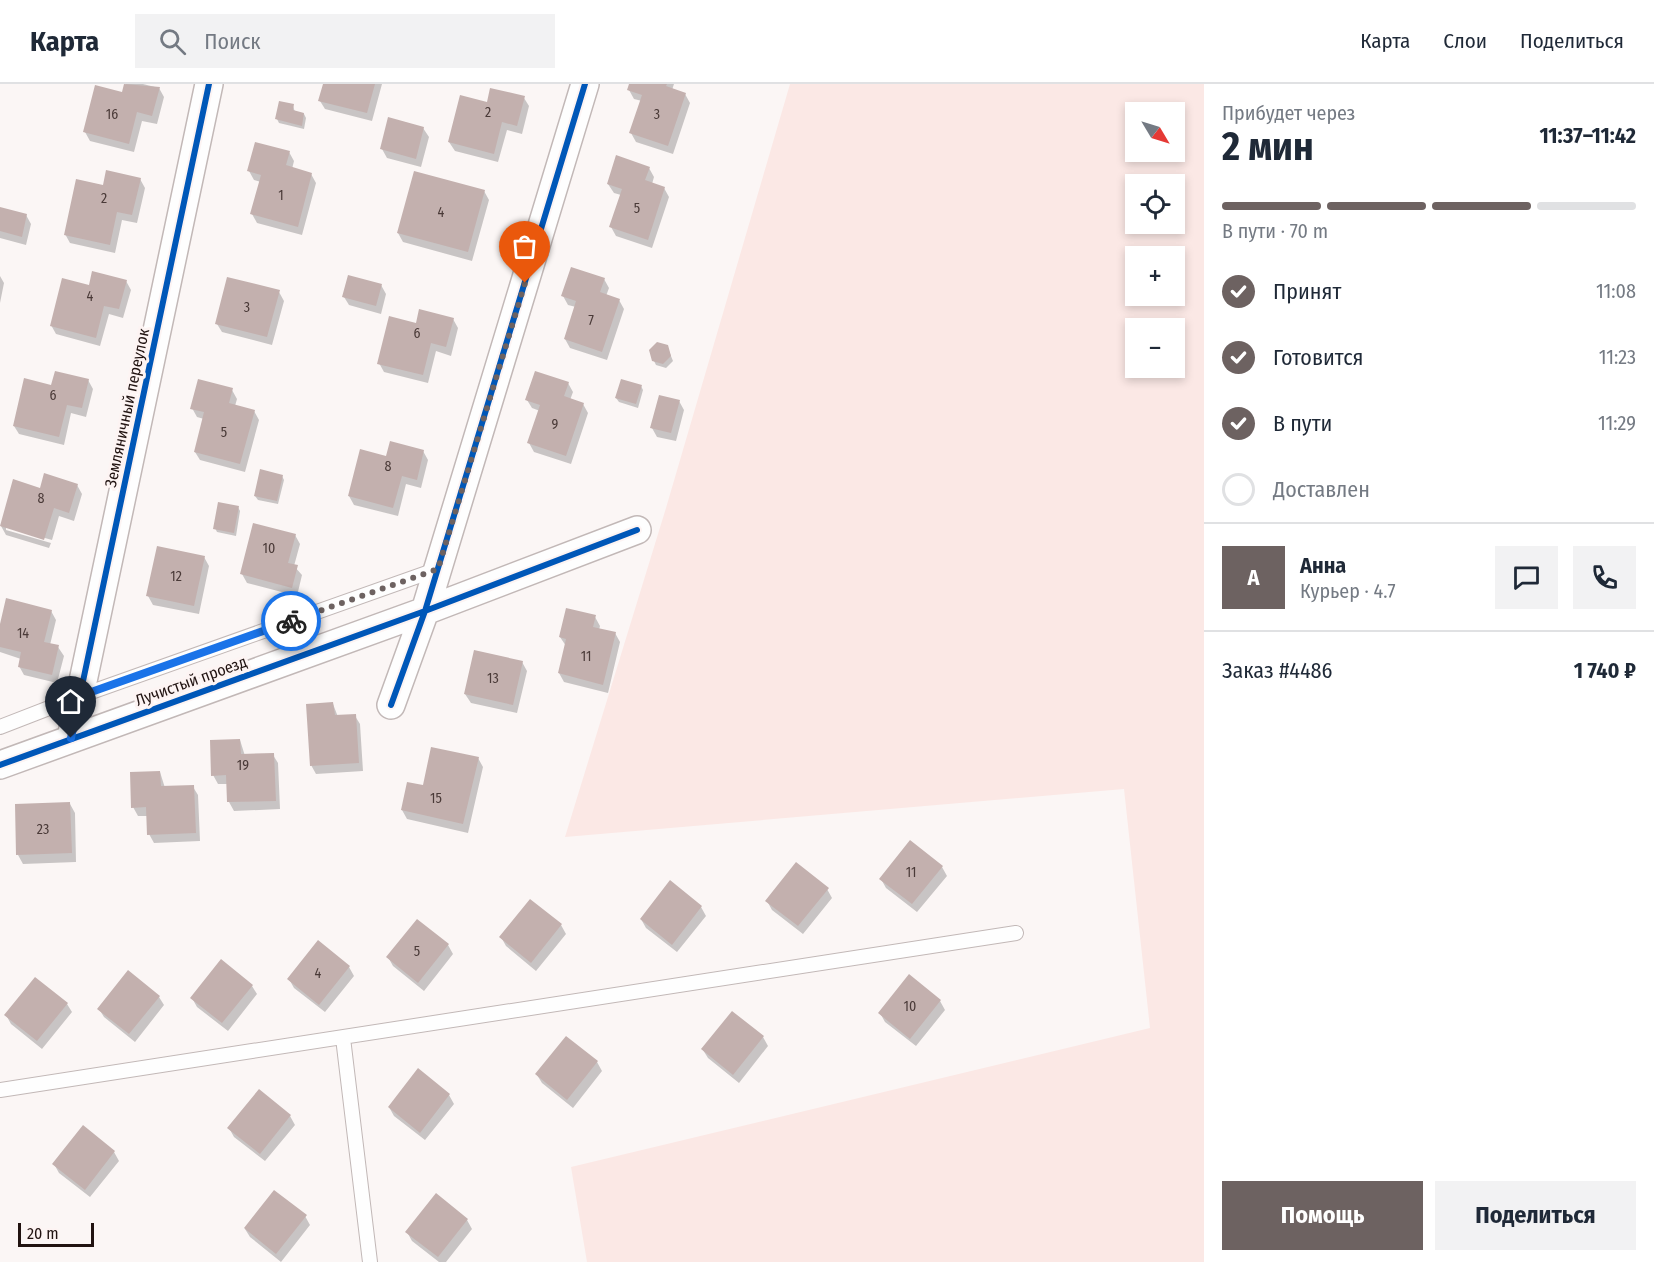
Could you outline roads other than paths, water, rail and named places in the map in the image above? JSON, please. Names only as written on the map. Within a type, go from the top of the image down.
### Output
[{"type":"street","name":"Земляничный переулок","points":[[71,738],[209,84]]},
{"type":"street","points":[[391,705],[425,611],[585,84]]},
{"type":"street","name":"Лучистый проезд","points":[[0,765],[425,611],[637,530]]},
{"type":"lane","points":[[0,727],[80,696],[438,569]]},
{"type":"lane","points":[[0,1090],[1016,933]]},
{"type":"lane","points":[[343,1038],[370,1262]]}]
